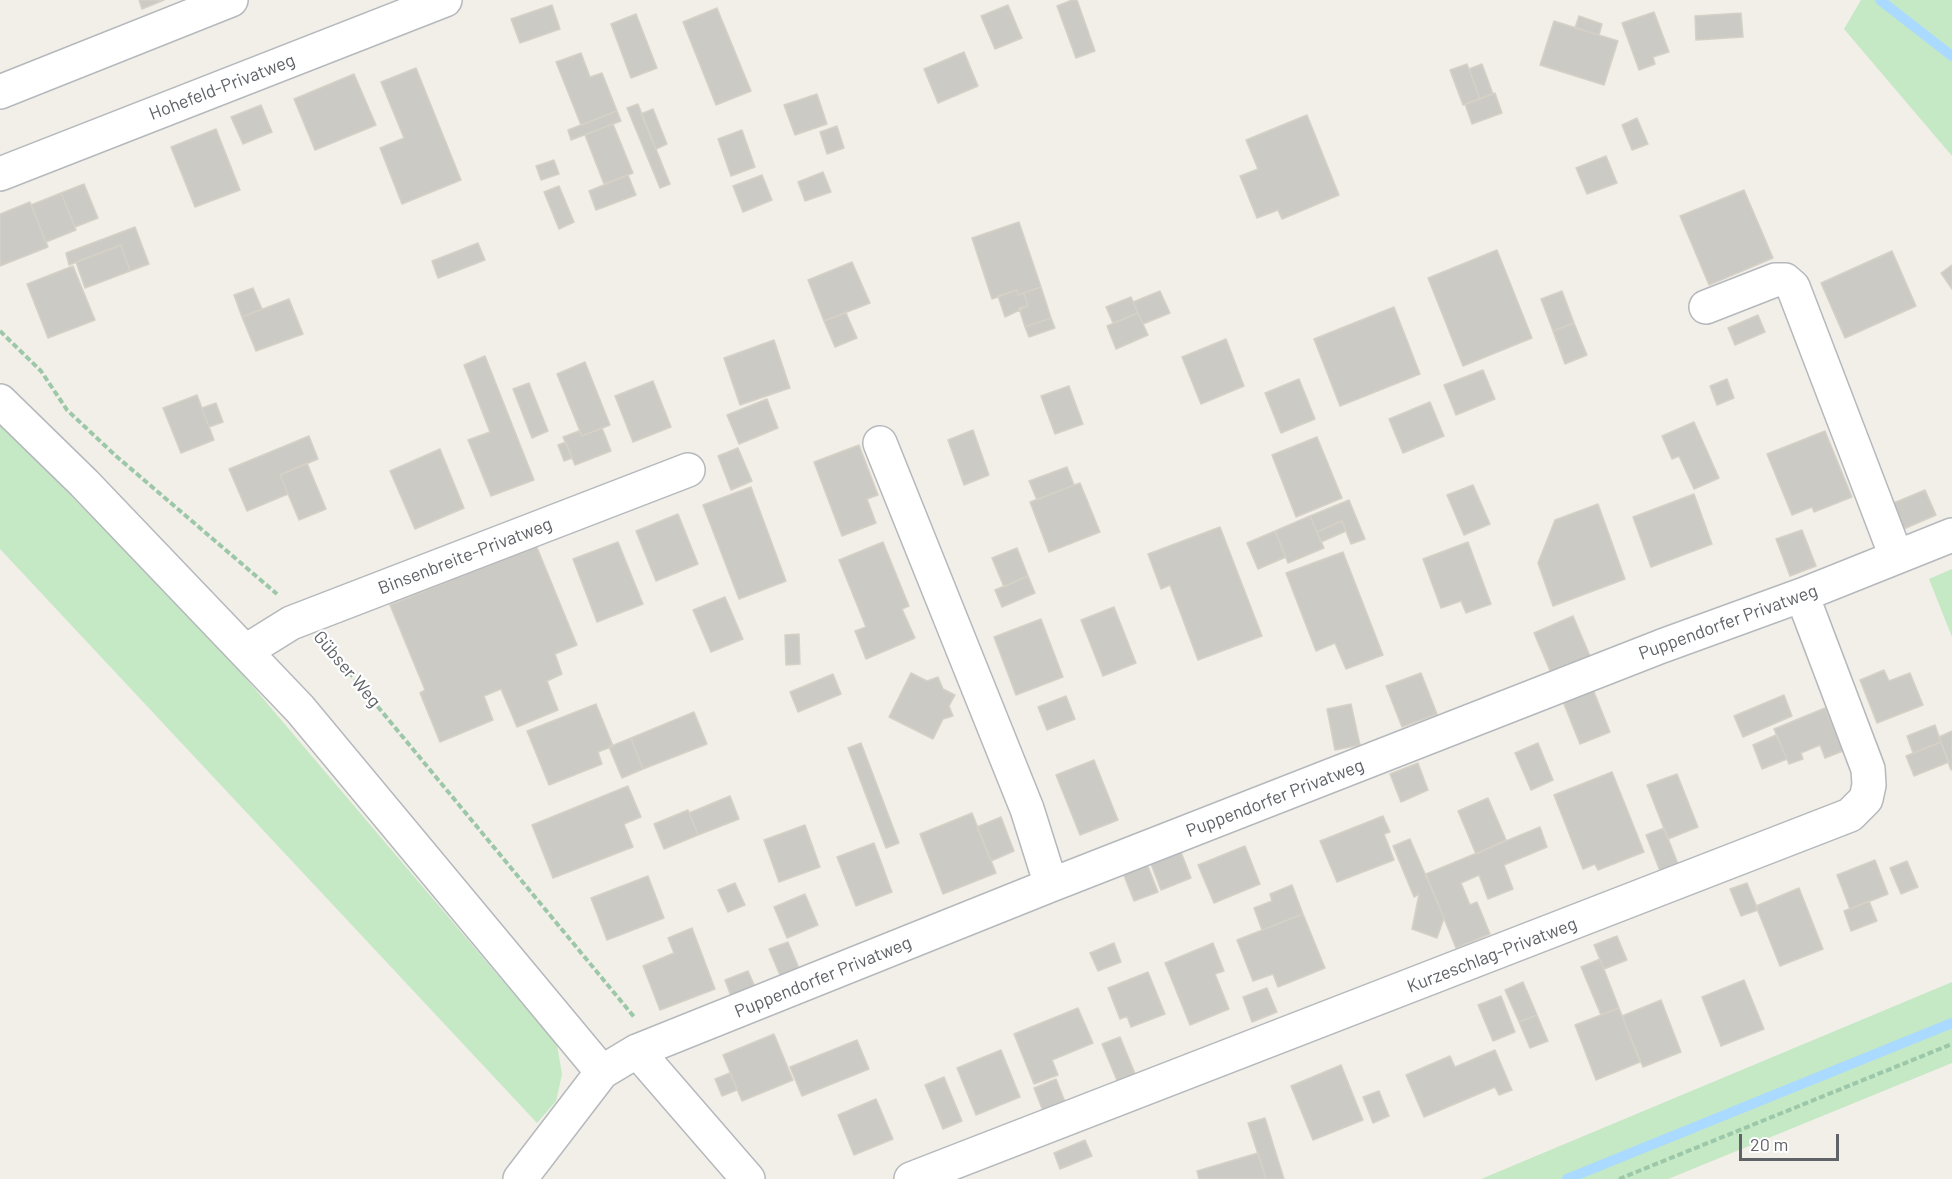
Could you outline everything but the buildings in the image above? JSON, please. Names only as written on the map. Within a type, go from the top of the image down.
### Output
[{"type":"street","points":[[0,92],[231,0]]},
{"type":"street","name":"Hohefeld-Privatweg","points":[[0,174],[445,0]]},
{"type":"street","points":[[1706,307],[1775,280],[1785,280],[1793,287],[1896,556]]},
{"type":"street","points":[[0,401],[84,483],[308,718],[602,1072],[520,1179]]},
{"type":"street","points":[[880,442],[1027,810],[1051,885]]},
{"type":"street","name":"Binsenbreite-Privatweg","points":[[246,651],[291,623],[688,470]]},
{"type":"street","name":"Puppendorfer Privatweg","points":[[602,1072],[647,1047],[1051,885],[1952,535]]},
{"type":"street","name":"Kurzeschlag-Privatweg","points":[[911,1179],[1850,815],[1866,800],[1869,786],[1868,769],[1802,595]]},
{"type":"street","points":[[647,1047],[748,1179]]},
{"type":"path","name":"Gübser Weg","points":[[0,331],[41,371],[60,402],[116,456],[305,618],[647,1047]]},
{"type":"path","points":[[1619,1179],[1952,1044]]},
{"type":"green space","points":[[1861,0],[1952,0],[1952,156],[1844,29]]},
{"type":"green space","points":[[0,423],[221,649],[557,1045],[562,1074],[556,1101],[537,1123],[0,549]]},
{"type":"green space","points":[[1952,569],[1952,637],[1929,579]]},
{"type":"green space","points":[[1952,982],[1952,1063],[1668,1179],[1481,1179]]},
{"type":"waterway","points":[[1880,0],[1952,56]]},
{"type":"waterway","points":[[1567,1179],[1952,1023]]}]
